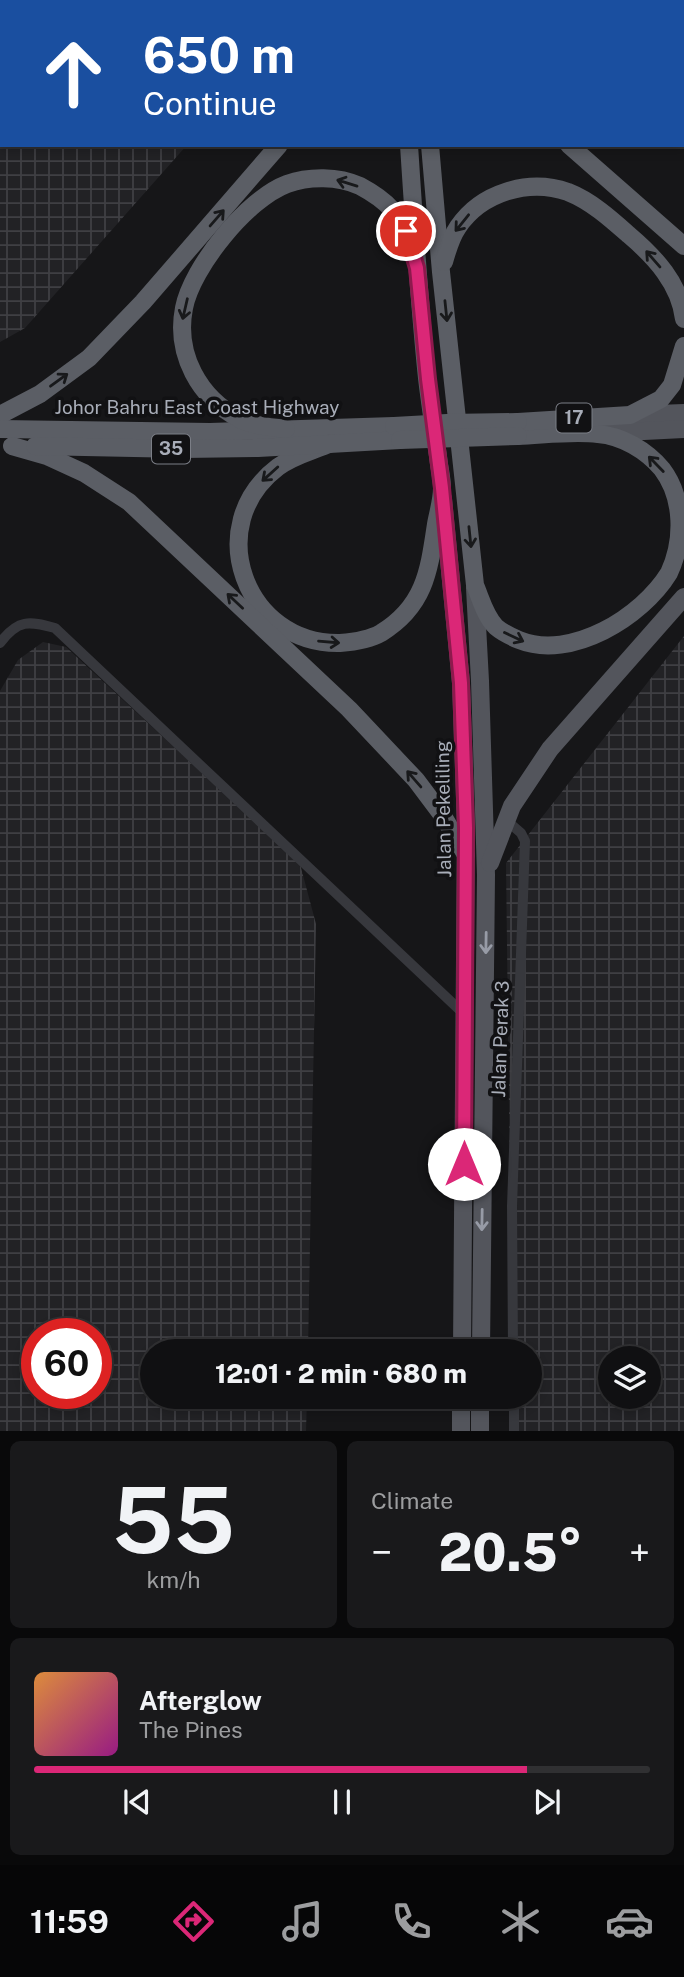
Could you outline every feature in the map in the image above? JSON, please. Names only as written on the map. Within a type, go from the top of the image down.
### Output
[{"type":"highway","points":[[0,415],[40,394],[89,358],[143,302],[277,147]]},
{"type":"highway","points":[[409,147],[417,268]]},
{"type":"highway","points":[[430,147],[475,585],[485,610],[498,628],[523,642],[554,646],[593,637],[643,603],[668,574],[677,557],[682,533],[679,502],[674,488],[661,468],[644,452],[625,441],[599,434]]},
{"type":"highway","points":[[571,147],[684,246]]},
{"type":"highway","points":[[286,429],[241,420],[224,409],[208,396],[196,380],[187,360],[182,325],[185,306],[203,266],[220,241],[262,198],[286,185],[309,179],[335,179],[375,194],[394,211],[406,231],[417,268]]},
{"type":"highway","points":[[441,272],[455,230],[480,205],[496,195],[519,188],[544,187],[568,192],[594,206],[637,242],[654,258],[667,276],[679,296],[684,318]]},
{"type":"highway","name":"Jalan Pekeliling","points":[[417,268],[442,488]]},
{"type":"highway","points":[[630,415],[662,398],[672,385],[684,346]]},
{"type":"highway","name":"17","points":[[518,429],[630,415]]},
{"type":"highway","name":"17","points":[[397,433],[447,423],[599,434]]},
{"type":"highway","name":"Johor Bahru East Coast Highway","points":[[0,429],[210,432],[286,429],[397,433]]},
{"type":"highway","name":"Johor Bahru East Coast Highway","points":[[6,445],[258,448],[331,443],[397,433]]},
{"type":"highway","points":[[331,443],[296,456],[262,481],[250,499],[240,528],[239,556],[247,586],[262,609],[277,624],[294,634],[326,643],[351,642],[378,634],[396,622],[424,585],[430,567],[442,488]]},
{"type":"highway","points":[[6,445],[47,456],[71,467],[129,502],[349,709],[416,780],[443,816],[466,855]]},
{"type":"main road","name":"17","points":[[630,415],[684,413]]},
{"type":"main road","name":"17","points":[[599,434],[684,429]]},
{"type":"main road","name":"Jalan Pekeliling","points":[[442,488],[461,683],[466,855],[462,1339]]},
{"type":"main road","name":"Jalan Pekeliling","points":[[475,585],[486,875],[481,1339]]},
{"type":"main road","points":[[486,875],[506,820],[522,790],[550,749],[684,597]]},
{"type":"main road","points":[[461,1409],[461,1431]]},
{"type":"main road","points":[[480,1409],[480,1431]]},
{"type":"street","points":[[0,643],[8,632],[19,626],[34,622],[55,628],[465,1015]]},
{"type":"street","name":"Jalan Perak 3","points":[[506,820],[521,833],[525,841],[512,1206],[513,1339]]},
{"type":"street","points":[[514,1409],[514,1431]]},
{"type":"shaded area","points":[[0,147],[185,147],[25,328],[0,342]]},
{"type":"shaded area","points":[[684,636],[684,1431],[513,1431],[512,1409],[542,1409],[542,1339],[512,1339],[506,863]]},
{"type":"shaded area","points":[[43,642],[66,647],[300,864],[316,924],[308,1339],[140,1339],[140,1409],[307,1409],[306,1431],[0,1431],[0,691],[18,660]]},
{"type":"route","points":[[406,231],[417,268],[461,683],[466,828],[464,1164]]}]
